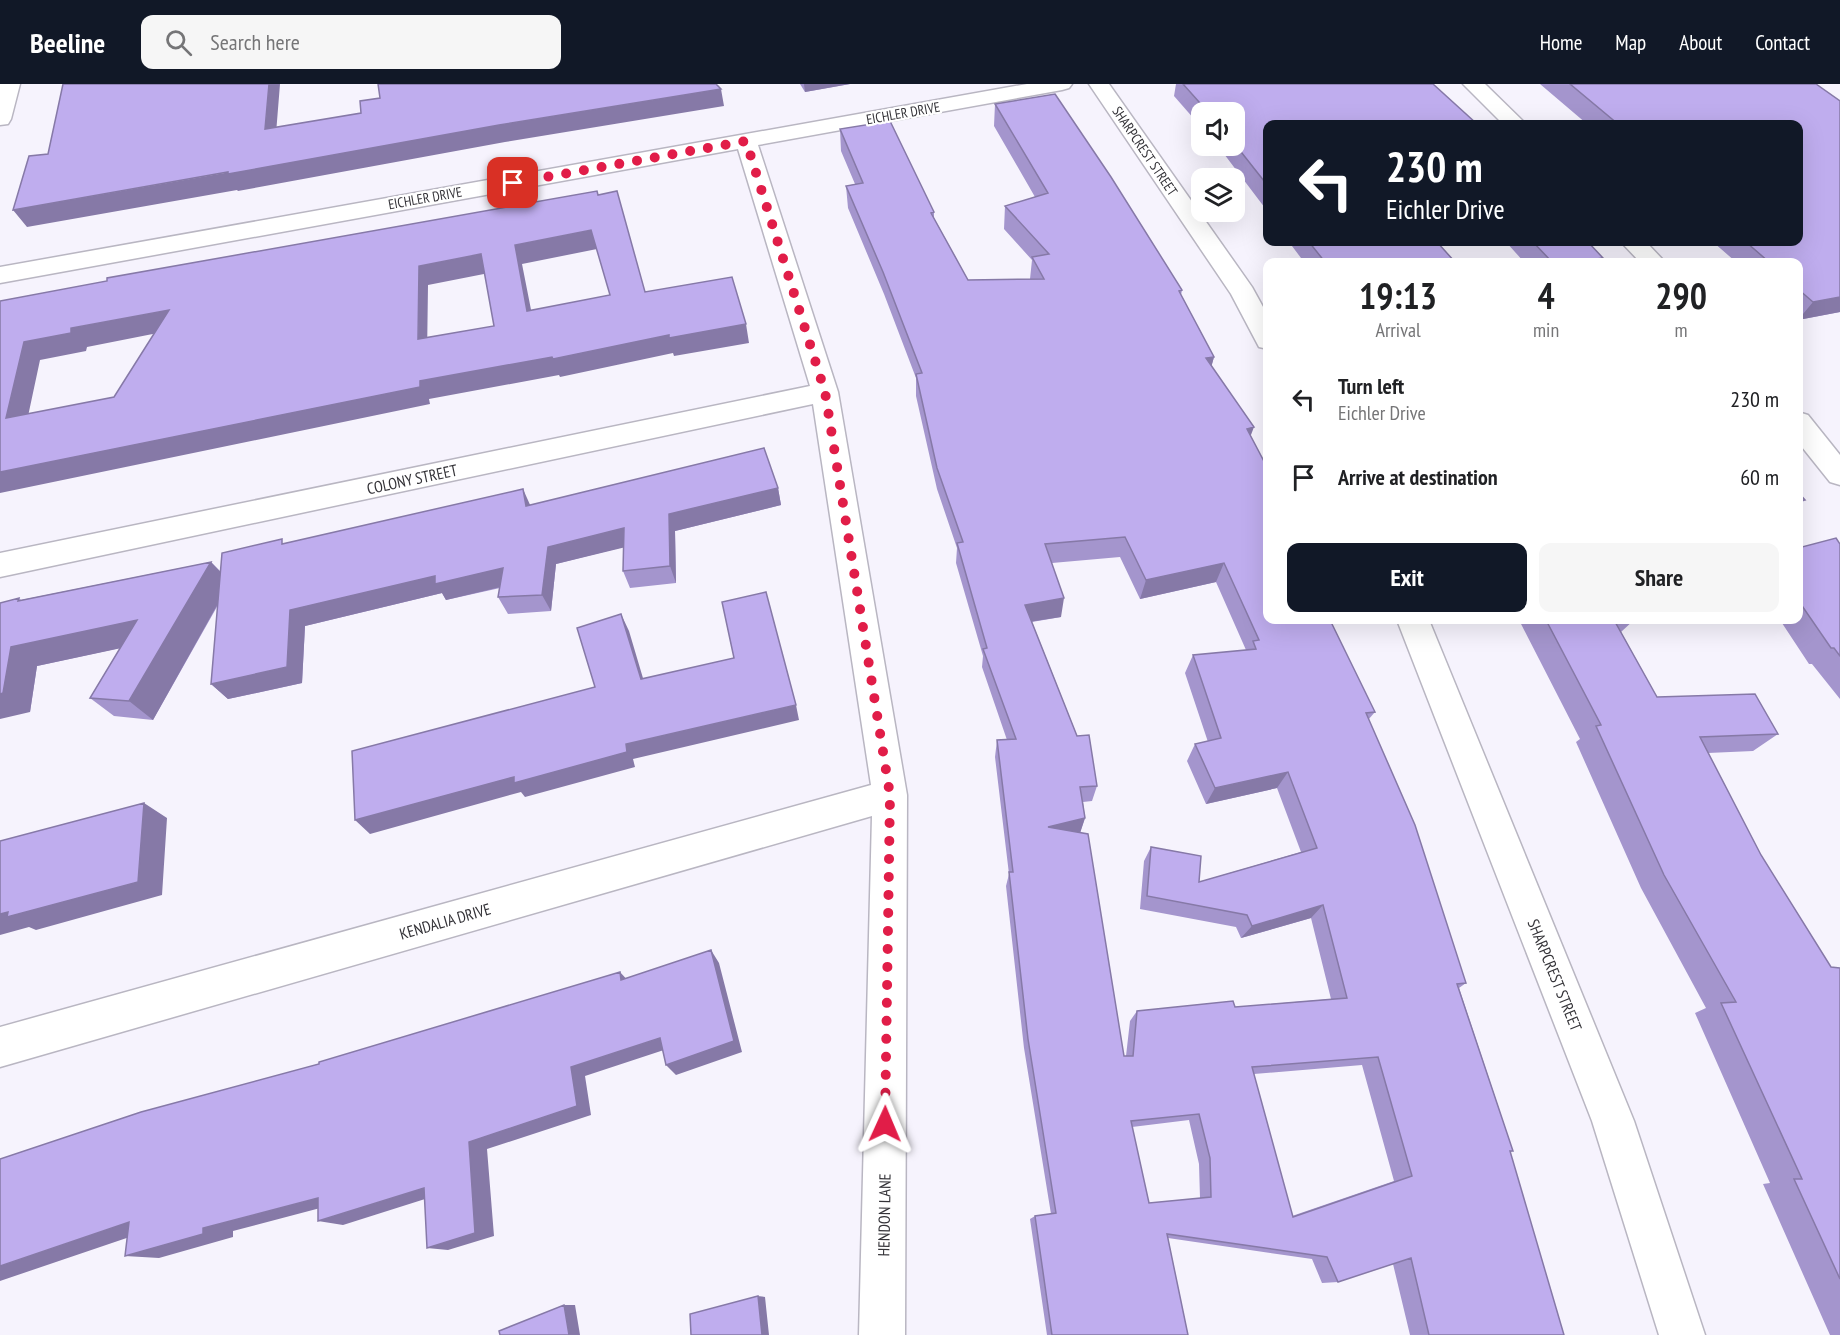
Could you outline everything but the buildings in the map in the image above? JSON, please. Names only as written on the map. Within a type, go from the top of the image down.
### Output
[{"type":"street","points":[[0,119],[10,84]]},
{"type":"street","name":"EICHLER DRIVE","points":[[0,275],[1062,84]]},
{"type":"street","name":"SHARPCREST STREET","points":[[1100,84],[1243,294],[1263,331]]},
{"type":"street","points":[[1473,84],[1511,120]]},
{"type":"street","name":"HENDON LANE","points":[[746,141],[825,392],[890,795],[882,1335]]},
{"type":"street","points":[[1637,246],[1649,258]]},
{"type":"street","name":"COLONY STREET","points":[[0,565],[825,392]]},
{"type":"street","points":[[1803,428],[1840,474]]},
{"type":"street","name":"SHARPCREST STREET","points":[[1415,624],[1613,1121],[1682,1335]]},
{"type":"street","name":"KENDALIA DRIVE","points":[[0,1047],[890,795]]},
{"type":"route","points":[[513,183],[746,141],[825,392],[890,795],[885,1124]]}]
